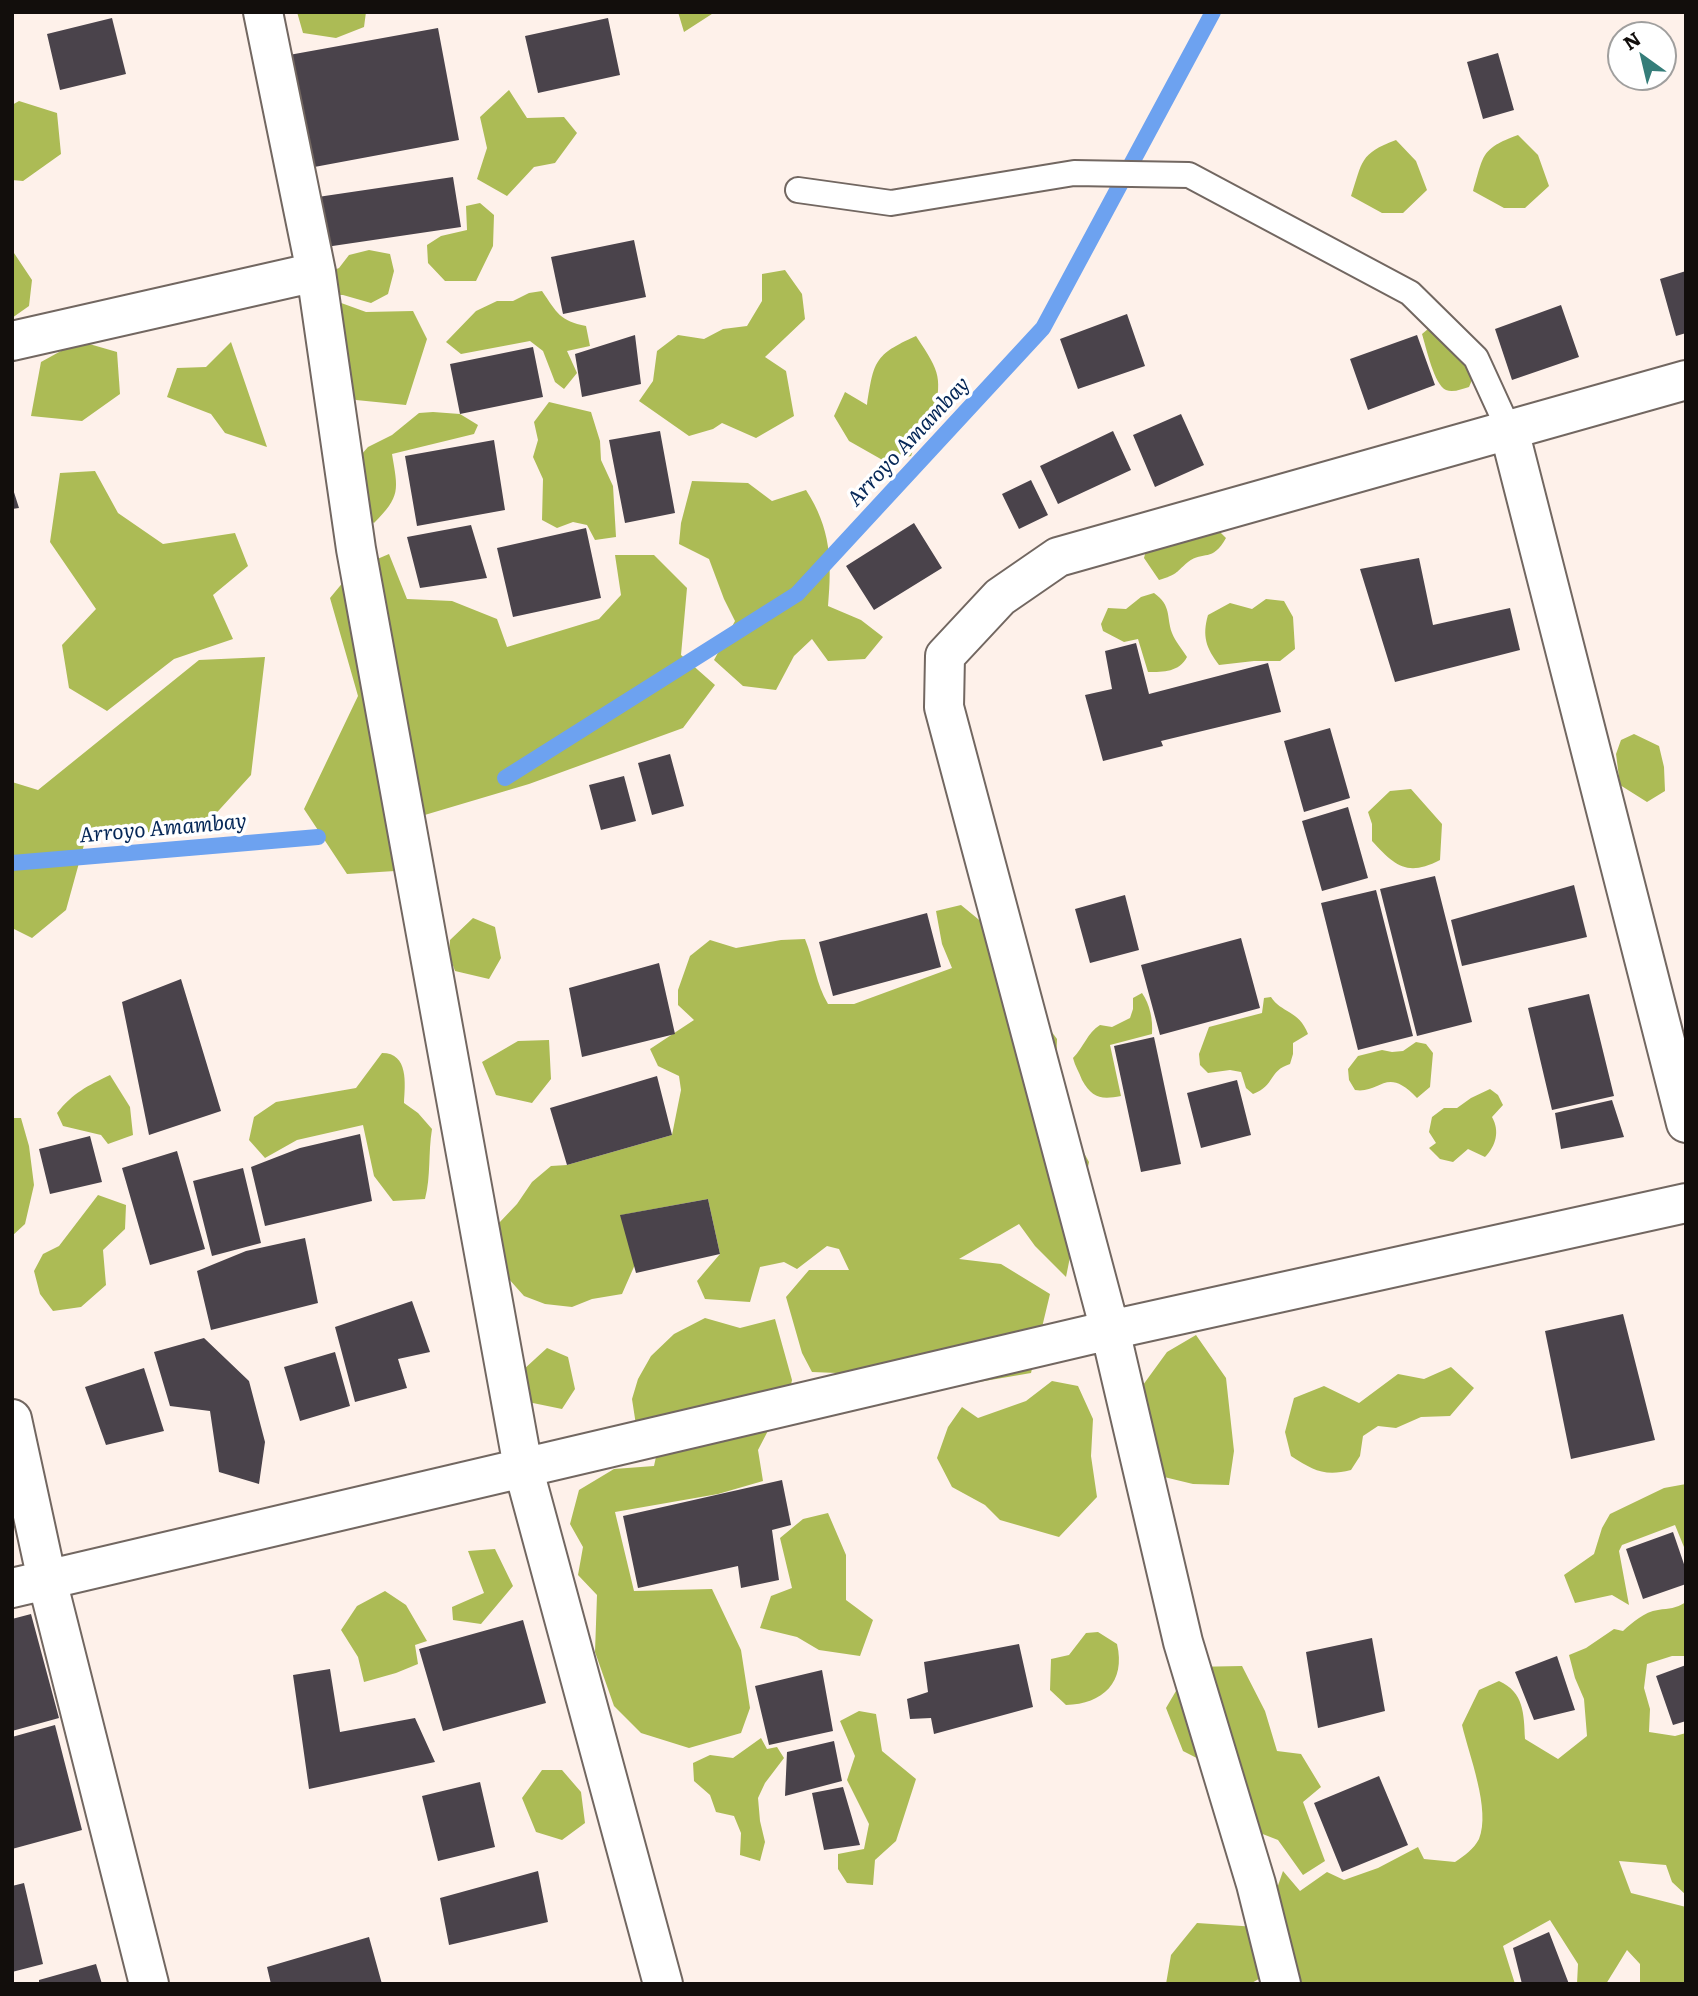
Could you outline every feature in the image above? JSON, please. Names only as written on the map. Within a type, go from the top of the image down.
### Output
[{"type":"street","points":[[263,12],[316,272],[356,549],[523,1467],[663,1984]]},
{"type":"street","points":[[12,341],[316,272]]},
{"type":"street","points":[[1281,1984],[1256,1884],[1183,1642],[1110,1330],[944,707],[945,656],[1000,597],[1058,557],[1686,380]]},
{"type":"street","points":[[1509,430],[1686,1123]]},
{"type":"street","points":[[30,1584],[1110,1330],[1686,1203]]},
{"type":"street","points":[[12,1419],[30,1584],[149,1984]]},
{"type":"lane","points":[[798,190],[891,203],[1074,173],[1189,175],[1410,293],[1476,358],[1509,430]]},
{"type":"green space","points":[[297,12],[366,12],[364,27],[336,38],[303,33]]},
{"type":"green space","points":[[678,12],[715,12],[684,32]]},
{"type":"green space","points":[[509,90],[527,118],[564,117],[577,133],[555,163],[534,167],[507,196],[477,179],[487,148],[480,117]]},
{"type":"green space","points":[[19,101],[57,113],[61,154],[23,181],[12,180],[12,105]]},
{"type":"green space","points":[[1518,135],[1538,155],[1549,186],[1525,208],[1504,208],[1473,191],[1485,155],[1496,145]]},
{"type":"green space","points":[[1396,140],[1416,161],[1427,190],[1403,213],[1382,213],[1351,196],[1364,160],[1375,150]]},
{"type":"green space","points":[[480,203],[494,215],[493,246],[476,281],[445,281],[428,263],[427,245],[441,236],[467,230],[466,206]]},
{"type":"green space","points":[[12,250],[32,280],[29,306],[12,318]]},
{"type":"green space","points":[[369,250],[390,254],[394,271],[388,294],[371,303],[343,295],[312,294],[324,274],[339,268],[349,255]]},
{"type":"green space","points":[[785,270],[802,294],[805,319],[765,357],[786,371],[794,416],[756,438],[722,423],[713,429],[689,436],[639,401],[653,381],[657,351],[678,335],[704,339],[723,329],[747,326],[762,301],[762,274]]},
{"type":"green space","points":[[542,291],[565,319],[586,326],[590,346],[567,351],[577,373],[564,389],[555,382],[543,351],[530,341],[461,354],[446,342],[476,311],[497,301],[513,301],[529,293]]},
{"type":"green space","points":[[333,300],[366,312],[413,311],[427,339],[406,405],[356,400],[316,371],[305,333]]},
{"type":"green space","points":[[1453,322],[1472,380],[1469,387],[1452,391],[1446,390],[1438,381],[1422,334],[1434,324]]},
{"type":"green space","points":[[916,336],[931,359],[937,376],[938,394],[934,421],[922,425],[911,456],[886,462],[849,441],[834,416],[845,392],[867,405],[878,361],[892,349]]},
{"type":"green space","points":[[79,341],[117,352],[120,394],[82,421],[31,416],[41,362]]},
{"type":"green space","points":[[231,342],[267,447],[225,433],[211,414],[167,397],[177,368],[206,367]]},
{"type":"green space","points":[[549,402],[591,412],[600,441],[601,460],[613,486],[616,537],[595,540],[587,525],[573,522],[557,528],[542,520],[543,479],[533,457],[538,440],[534,422]]},
{"type":"green space","points":[[419,413],[460,414],[478,425],[474,434],[392,454],[396,476],[395,492],[389,506],[374,523],[364,515],[347,471],[368,447],[392,435]]},
{"type":"green space","points":[[95,471],[118,513],[163,544],[235,533],[248,566],[213,595],[233,639],[174,659],[107,711],[69,688],[62,645],[96,609],[50,542],[60,473]]},
{"type":"green space","points":[[692,481],[748,483],[772,501],[806,490],[821,518],[828,546],[828,606],[861,620],[883,637],[865,659],[828,661],[812,639],[794,656],[776,690],[743,686],[714,660],[735,621],[709,559],[679,544],[681,523]]},
{"type":"green space","points":[[1219,531],[1226,538],[1216,551],[1188,562],[1165,578],[1159,580],[1144,558],[1147,546]]},
{"type":"green space","points":[[389,554],[407,599],[452,601],[497,619],[507,647],[599,619],[621,595],[615,555],[654,555],[687,588],[681,655],[715,685],[683,728],[529,784],[391,825],[395,871],[347,874],[304,809],[358,696],[330,598],[354,569]]},
{"type":"green space","points":[[1154,593],[1164,602],[1172,633],[1187,657],[1175,668],[1148,672],[1138,639],[1124,642],[1103,631],[1101,624],[1108,608],[1126,609],[1141,597]]},
{"type":"green space","points":[[1266,599],[1284,601],[1293,617],[1295,649],[1280,661],[1219,665],[1206,642],[1208,615],[1230,603],[1252,609]]},
{"type":"green space","points":[[265,657],[251,775],[200,831],[87,834],[66,910],[32,938],[12,928],[12,782],[38,790],[199,660]]},
{"type":"green space","points":[[1634,734],[1659,746],[1664,767],[1665,791],[1647,802],[1620,785],[1616,754],[1621,740]]},
{"type":"green space","points":[[1411,789],[1442,824],[1440,860],[1419,868],[1402,866],[1395,862],[1372,841],[1372,824],[1368,812],[1390,791]]},
{"type":"green space","points":[[961,905],[995,933],[1030,1003],[1057,1039],[1055,1101],[1089,1162],[1066,1277],[1035,1246],[1019,1224],[959,1259],[1001,1264],[1050,1294],[1031,1373],[938,1389],[913,1376],[812,1372],[802,1353],[786,1297],[809,1270],[849,1270],[839,1249],[827,1246],[797,1269],[784,1262],[760,1267],[750,1302],[705,1299],[697,1281],[720,1254],[708,1199],[621,1215],[644,1244],[622,1294],[592,1299],[572,1307],[545,1304],[524,1296],[508,1278],[497,1253],[499,1223],[517,1204],[532,1182],[551,1166],[567,1165],[672,1135],[681,1090],[679,1076],[658,1066],[650,1049],[694,1020],[678,1005],[678,990],[690,956],[710,940],[736,948],[781,940],[805,939],[828,1004],[854,1004],[952,968],[942,944],[936,911]]},
{"type":"green space","points":[[473,918],[495,927],[501,958],[489,979],[455,971],[449,954],[450,940]]},
{"type":"green space","points":[[1142,993],[1150,1012],[1152,1034],[1110,1045],[1121,1096],[1108,1098],[1093,1094],[1082,1080],[1073,1058],[1100,1025],[1112,1027],[1130,1018],[1133,998]]},
{"type":"green space","points":[[1271,997],[1300,1020],[1308,1034],[1293,1043],[1290,1064],[1278,1070],[1265,1086],[1253,1094],[1246,1088],[1241,1072],[1230,1070],[1208,1073],[1200,1065],[1199,1054],[1209,1027],[1262,1013],[1264,998]]},
{"type":"green space","points":[[549,1040],[551,1079],[532,1103],[496,1095],[482,1062],[518,1041]]},
{"type":"green space","points":[[1416,1042],[1426,1044],[1433,1053],[1430,1087],[1417,1098],[1407,1088],[1391,1082],[1355,1090],[1349,1080],[1348,1069],[1358,1056],[1382,1050],[1403,1051]]},
{"type":"green space","points":[[382,1053],[391,1054],[401,1064],[405,1079],[404,1103],[418,1113],[432,1129],[425,1199],[393,1201],[374,1176],[363,1125],[297,1140],[265,1158],[249,1140],[254,1117],[276,1102],[356,1088]]},
{"type":"green space","points":[[110,1075],[130,1107],[133,1135],[108,1144],[101,1135],[63,1126],[57,1113],[63,1106],[81,1091]]},
{"type":"green space","points":[[1490,1089],[1498,1095],[1503,1105],[1492,1117],[1496,1133],[1489,1153],[1485,1157],[1468,1149],[1453,1162],[1440,1159],[1429,1148],[1436,1143],[1429,1132],[1432,1117],[1444,1108],[1457,1108]]},
{"type":"green space","points":[[12,1118],[21,1118],[29,1146],[34,1185],[25,1224],[12,1236]]},
{"type":"green space","points":[[98,1195],[126,1205],[125,1229],[103,1250],[106,1285],[81,1307],[53,1311],[40,1294],[34,1271],[43,1254],[59,1246]]},
{"type":"green space","points":[[705,1318],[740,1328],[775,1319],[792,1380],[788,1400],[636,1425],[632,1399],[638,1379],[651,1356],[674,1334]]},
{"type":"green space","points":[[1196,1335],[1226,1378],[1234,1451],[1229,1485],[1193,1484],[1160,1476],[1150,1441],[1143,1385],[1167,1352]]},
{"type":"green space","points":[[547,1348],[568,1357],[575,1389],[562,1409],[528,1402],[523,1370]]},
{"type":"green space","points":[[1451,1367],[1474,1388],[1450,1416],[1421,1417],[1396,1428],[1378,1426],[1363,1436],[1360,1456],[1351,1470],[1333,1473],[1319,1471],[1291,1456],[1285,1432],[1294,1398],[1324,1386],[1359,1403],[1398,1374],[1424,1379]]},
{"type":"green space","points":[[1052,1381],[1078,1386],[1093,1419],[1091,1456],[1097,1497],[1059,1537],[1000,1520],[985,1505],[952,1487],[937,1458],[948,1427],[962,1407],[978,1418],[1026,1401]]},
{"type":"green space","points":[[772,1423],[758,1450],[763,1481],[718,1494],[615,1512],[634,1591],[712,1589],[741,1650],[750,1708],[741,1733],[689,1748],[641,1733],[614,1706],[595,1652],[597,1595],[578,1575],[583,1547],[570,1524],[579,1490],[614,1469],[654,1466],[659,1443]]},
{"type":"green space","points":[[1686,1484],[1686,1552],[1675,1525],[1622,1545],[1619,1551],[1629,1605],[1612,1595],[1575,1603],[1564,1575],[1594,1554],[1602,1528],[1610,1514],[1664,1488]]},
{"type":"green space","points":[[828,1513],[846,1555],[846,1600],[873,1620],[860,1656],[819,1650],[797,1637],[760,1628],[771,1596],[792,1588],[780,1538],[803,1519]]},
{"type":"green space","points":[[495,1549],[513,1586],[481,1624],[453,1620],[452,1607],[484,1593],[468,1551]]},
{"type":"green space","points":[[385,1591],[406,1605],[427,1641],[415,1645],[418,1664],[364,1682],[358,1657],[341,1630],[357,1606]]},
{"type":"green space","points":[[1686,1602],[1686,1656],[1672,1656],[1647,1664],[1644,1688],[1650,1709],[1649,1732],[1675,1736],[1686,1733],[1686,1895],[1672,1882],[1666,1865],[1619,1861],[1631,1893],[1686,1907],[1686,1984],[1640,1984],[1640,1964],[1627,1950],[1606,1984],[1577,1984],[1578,1964],[1550,1920],[1503,1946],[1515,1984],[1289,1984],[1278,1968],[1250,1984],[1166,1984],[1171,1955],[1197,1923],[1272,1928],[1272,1903],[1283,1871],[1300,1891],[1327,1872],[1344,1880],[1378,1868],[1418,1847],[1424,1859],[1455,1862],[1462,1857],[1477,1843],[1482,1827],[1481,1798],[1462,1725],[1479,1690],[1499,1681],[1513,1691],[1521,1705],[1525,1739],[1558,1759],[1587,1736],[1584,1699],[1569,1655],[1586,1648],[1614,1629],[1623,1631],[1648,1613]]},
{"type":"green space","points":[[1098,1632],[1117,1644],[1119,1657],[1115,1680],[1101,1695],[1079,1704],[1066,1705],[1050,1690],[1051,1659],[1069,1655],[1086,1633]]},
{"type":"green space","points":[[1242,1666],[1265,1711],[1277,1751],[1301,1754],[1321,1787],[1303,1802],[1325,1861],[1303,1875],[1278,1840],[1219,1817],[1230,1775],[1183,1751],[1166,1708],[1190,1667]]},
{"type":"green space","points":[[859,1711],[876,1714],[882,1751],[916,1779],[896,1841],[875,1860],[873,1885],[847,1883],[838,1869],[838,1854],[864,1849],[869,1824],[847,1780],[855,1756],[840,1721]]},
{"type":"green space","points":[[761,1738],[767,1749],[777,1747],[784,1758],[765,1783],[758,1798],[765,1842],[760,1861],[740,1855],[741,1833],[734,1816],[716,1812],[710,1795],[694,1781],[693,1763],[710,1755],[733,1758]]},
{"type":"green space","points":[[542,1770],[562,1770],[581,1792],[585,1823],[562,1840],[536,1832],[522,1798]]},
{"type":"building","points":[[112,18],[126,74],[60,90],[47,34]]},
{"type":"building","points":[[608,18],[620,75],[538,93],[525,36]]},
{"type":"building","points":[[438,28],[459,140],[309,168],[289,55]]},
{"type":"building","points":[[1498,53],[1514,110],[1483,119],[1467,62]]},
{"type":"building","points":[[453,177],[461,227],[319,248],[311,198]]},
{"type":"building","points":[[634,240],[646,297],[563,314],[551,257]]},
{"type":"building","points":[[1686,271],[1686,333],[1676,336],[1660,279]]},
{"type":"building","points":[[1561,305],[1579,357],[1512,380],[1495,329]]},
{"type":"building","points":[[1127,314],[1145,366],[1078,389],[1060,339]]},
{"type":"building","points":[[635,335],[641,384],[582,397],[575,354]]},
{"type":"building","points":[[1417,335],[1435,385],[1368,410],[1350,359]]},
{"type":"building","points":[[533,347],[543,397],[460,414],[450,364]]},
{"type":"building","points":[[1181,414],[1204,465],[1155,487],[1133,435]]},
{"type":"building","points":[[660,431],[675,513],[625,523],[609,440]]},
{"type":"building","points":[[1113,431],[1131,470],[1058,504],[1040,466]]},
{"type":"building","points":[[494,440],[505,510],[417,526],[405,456]]},
{"type":"building","points":[[1031,480],[1048,515],[1019,529],[1002,494]]},
{"type":"building","points":[[12,486],[19,508],[12,509]]},
{"type":"building","points":[[914,523],[942,568],[874,610],[846,566]]},
{"type":"building","points":[[471,525],[487,578],[420,588],[407,537]]},
{"type":"building","points":[[586,528],[601,598],[513,617],[497,548]]},
{"type":"building","points":[[1419,558],[1433,625],[1510,608],[1520,650],[1395,682],[1360,569]]},
{"type":"building","points":[[1136,643],[1149,694],[1268,663],[1281,712],[1161,741],[1163,746],[1103,761],[1085,695],[1112,689],[1105,651]]},
{"type":"building","points":[[1330,728],[1350,798],[1304,812],[1284,741]]},
{"type":"building","points":[[670,754],[684,806],[652,815],[638,763]]},
{"type":"building","points":[[624,776],[636,821],[601,830],[589,785]]},
{"type":"building","points":[[1348,807],[1368,878],[1322,891],[1302,821]]},
{"type":"building","points":[[1435,876],[1472,1022],[1417,1036],[1380,889]]},
{"type":"building","points":[[1574,885],[1587,937],[1462,966],[1451,920]]},
{"type":"building","points":[[1376,890],[1413,1036],[1358,1050],[1321,903]]},
{"type":"building","points":[[1125,895],[1139,950],[1090,963],[1075,909]]},
{"type":"building","points":[[927,913],[941,967],[833,996],[819,942]]},
{"type":"building","points":[[1241,938],[1260,1008],[1160,1035],[1141,965]]},
{"type":"building","points":[[659,963],[675,1034],[582,1057],[569,988]]},
{"type":"building","points":[[181,979],[221,1111],[149,1135],[122,1002]]},
{"type":"building","points":[[1589,994],[1614,1096],[1552,1110],[1528,1008]]},
{"type":"building","points":[[1154,1037],[1181,1164],[1141,1172],[1114,1046]]},
{"type":"building","points":[[657,1076],[672,1135],[567,1165],[550,1108]]},
{"type":"building","points":[[1237,1080],[1251,1135],[1201,1148],[1187,1093]]},
{"type":"building","points":[[1612,1100],[1624,1137],[1561,1149],[1555,1113]]},
{"type":"building","points":[[360,1134],[372,1201],[265,1226],[251,1167],[300,1148]]},
{"type":"building","points":[[90,1136],[102,1182],[50,1194],[39,1149]]},
{"type":"building","points":[[177,1151],[205,1249],[150,1265],[122,1168]]},
{"type":"building","points":[[243,1168],[261,1243],[212,1256],[193,1181]]},
{"type":"building","points":[[708,1199],[720,1254],[636,1273],[620,1215]]},
{"type":"building","points":[[305,1238],[318,1303],[211,1330],[197,1271],[246,1251]]},
{"type":"building","points":[[412,1301],[430,1352],[398,1359],[407,1388],[355,1402],[335,1327]]},
{"type":"building","points":[[1623,1314],[1655,1440],[1571,1459],[1545,1331]]},
{"type":"building","points":[[204,1338],[249,1381],[265,1442],[259,1484],[219,1472],[210,1411],[170,1406],[154,1352]]},
{"type":"building","points":[[335,1352],[350,1406],[300,1421],[284,1367]]},
{"type":"building","points":[[144,1368],[164,1431],[106,1445],[85,1387]]},
{"type":"building","points":[[782,1480],[791,1525],[772,1530],[779,1580],[741,1588],[738,1566],[638,1588],[623,1516]]},
{"type":"building","points":[[1673,1532],[1686,1570],[1686,1584],[1643,1599],[1626,1549]]},
{"type":"building","points":[[31,1614],[59,1718],[12,1731],[12,1619]]},
{"type":"building","points":[[523,1620],[546,1703],[443,1731],[419,1649]]},
{"type":"building","points":[[1372,1638],[1385,1711],[1318,1728],[1306,1652]]},
{"type":"building","points":[[1019,1644],[1033,1707],[934,1734],[931,1718],[910,1719],[907,1699],[928,1692],[924,1662]]},
{"type":"building","points":[[1557,1656],[1575,1710],[1534,1720],[1515,1672]]},
{"type":"building","points":[[1686,1665],[1686,1721],[1673,1725],[1656,1676]]},
{"type":"building","points":[[330,1669],[340,1732],[415,1718],[435,1762],[309,1789],[293,1675]]},
{"type":"building","points":[[822,1670],[833,1731],[769,1745],[755,1686]]},
{"type":"building","points":[[55,1725],[82,1830],[12,1849],[12,1737]]},
{"type":"building","points":[[834,1741],[842,1781],[785,1796],[787,1752]]},
{"type":"building","points":[[1379,1776],[1408,1845],[1342,1872],[1314,1803]]},
{"type":"building","points":[[480,1782],[495,1847],[438,1861],[422,1796]]},
{"type":"building","points":[[843,1787],[860,1845],[824,1850],[812,1793]]},
{"type":"building","points":[[538,1871],[548,1922],[449,1945],[440,1898]]},
{"type":"building","points":[[24,1883],[43,1964],[12,1972],[12,1886]]},
{"type":"building","points":[[1549,1932],[1569,1984],[1522,1984],[1513,1948]]},
{"type":"building","points":[[369,1937],[382,1984],[271,1984],[267,1967]]},
{"type":"building","points":[[96,1964],[102,1984],[39,1984],[39,1980]]},
{"type":"waterway","name":"Arroyo Amambay","points":[[505,778],[797,594],[1043,328],[1213,12]]},
{"type":"waterway","name":"Arroyo Amambay","points":[[12,863],[318,837]]}]
